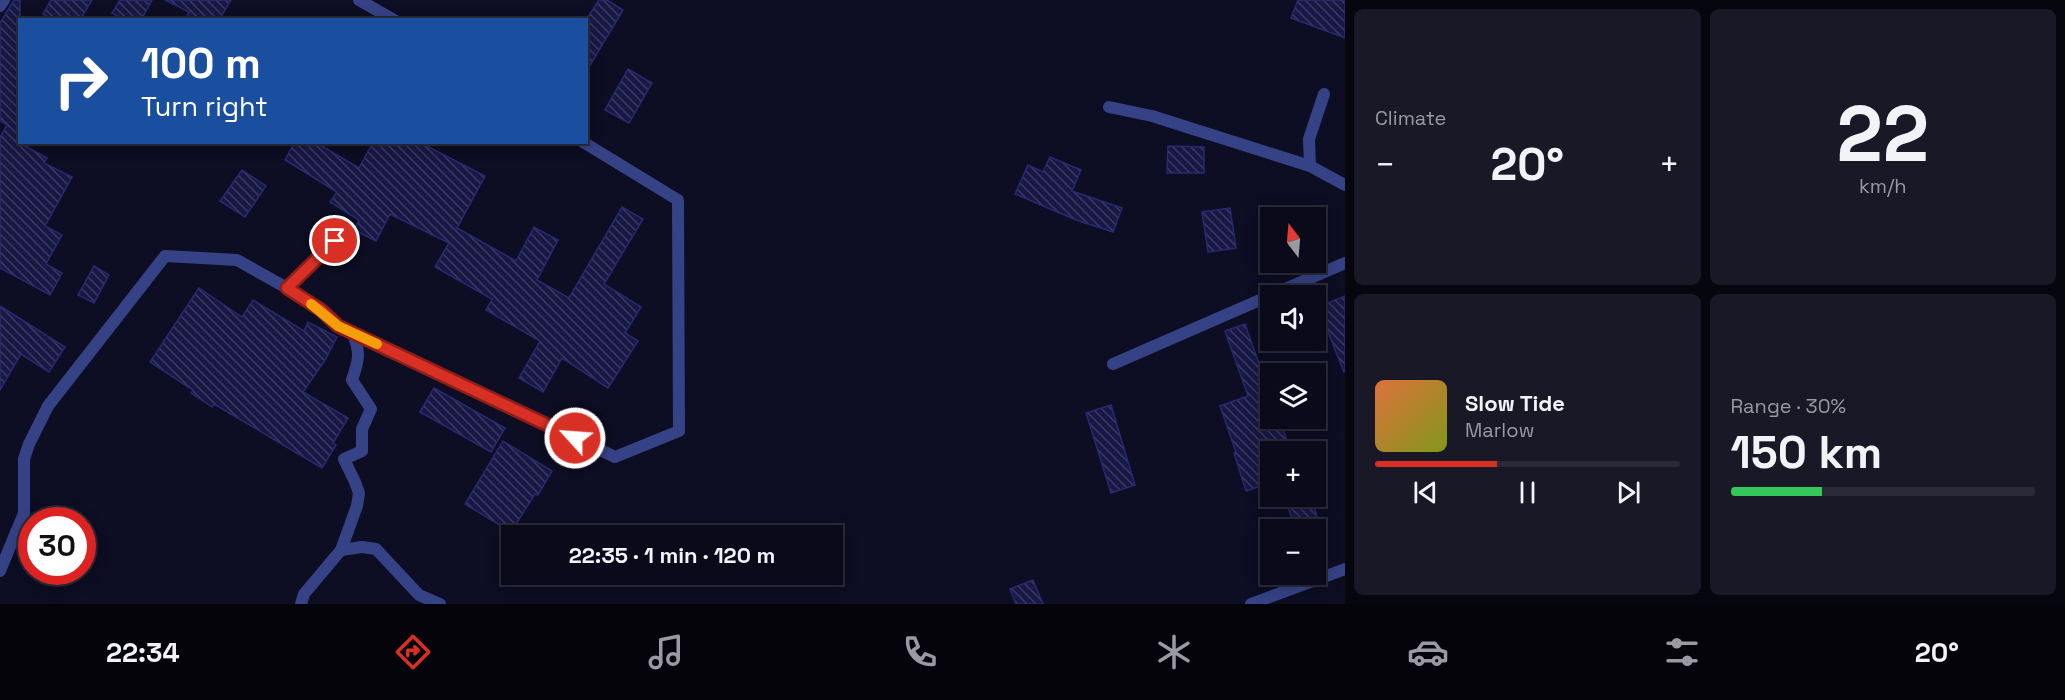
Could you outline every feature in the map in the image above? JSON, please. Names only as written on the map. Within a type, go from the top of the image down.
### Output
[{"type":"street","points":[[0,6],[4,0]]},
{"type":"street","points":[[359,0],[390,18]]},
{"type":"street","points":[[1310,166],[1309,139],[1324,94]]},
{"type":"street","points":[[1109,107],[1152,116],[1310,166],[1345,185]]},
{"type":"street","points":[[0,571],[24,513],[24,459],[48,406],[165,255],[237,260],[321,310],[338,326],[615,457],[679,431],[678,200],[586,144]]},
{"type":"street","points":[[287,288],[335,241]]},
{"type":"street","points":[[1113,364],[1345,263]]},
{"type":"street","points":[[301,604],[304,594],[341,550],[357,506],[359,493],[344,459],[362,451],[362,429],[371,409],[352,380],[359,358],[358,345],[352,332]]},
{"type":"street","points":[[341,550],[362,547],[376,549],[419,595],[440,604]]},
{"type":"street","points":[[1251,604],[1345,569]]},
{"type":"building","points":[[14,0],[20,0],[18,144],[47,158],[44,163],[72,177],[45,226],[62,235],[46,264],[62,273],[50,295],[0,268],[0,137],[7,125],[0,121],[0,23]]},
{"type":"building","points":[[51,0],[92,0],[81,18],[50,18],[43,14]]},
{"type":"building","points":[[120,0],[152,0],[142,18],[121,18],[112,13]]},
{"type":"building","points":[[165,0],[231,0],[220,18],[186,18],[189,12]]},
{"type":"building","points":[[599,0],[607,0],[623,10],[588,69],[588,18]]},
{"type":"building","points":[[1298,0],[1345,0],[1345,38],[1291,18]]},
{"type":"building","points":[[628,69],[652,83],[629,123],[605,110]]},
{"type":"building","points":[[294,144],[318,144],[359,168],[372,144],[423,144],[485,176],[457,228],[516,261],[534,227],[558,240],[537,280],[569,298],[622,207],[643,219],[604,284],[641,307],[625,333],[638,341],[608,388],[562,358],[543,392],[519,378],[540,341],[486,310],[492,299],[435,267],[449,243],[390,214],[376,241],[354,230],[359,220],[330,202],[337,192],[285,160]]},
{"type":"building","points":[[1168,146],[1204,147],[1204,173],[1167,173]]},
{"type":"building","points":[[1050,157],[1081,170],[1072,191],[1122,208],[1113,232],[1076,220],[1015,194],[1028,165],[1043,172]]},
{"type":"building","points":[[242,170],[266,186],[245,217],[220,201]]},
{"type":"building","points":[[1230,208],[1236,248],[1208,252],[1202,212]]},
{"type":"building","points":[[94,266],[109,275],[94,303],[78,295]]},
{"type":"building","points":[[199,288],[242,317],[253,300],[304,331],[308,322],[337,337],[325,360],[303,392],[348,418],[333,443],[336,445],[322,468],[214,404],[212,407],[191,393],[193,390],[150,362]]},
{"type":"building","points":[[1345,296],[1344,372],[1326,327],[1326,304]]},
{"type":"building","points":[[0,306],[65,347],[49,372],[21,354],[0,390]]},
{"type":"building","points":[[1245,324],[1260,367],[1260,429],[1283,429],[1287,441],[1260,441],[1260,486],[1246,491],[1234,453],[1236,452],[1220,406],[1248,396],[1225,331]]},
{"type":"building","points":[[434,388],[505,428],[491,452],[420,412]]},
{"type":"building","points":[[1111,405],[1135,485],[1111,493],[1086,413]]},
{"type":"building","points":[[503,441],[552,471],[538,495],[535,494],[515,525],[501,526],[465,504]]},
{"type":"building","points":[[1288,507],[1314,507],[1318,519],[1292,519]]},
{"type":"building","points":[[1033,580],[1043,604],[1016,604],[1010,589]]},
{"type":"slow traffic","points":[[311,304],[338,326],[377,344]]},
{"type":"route","points":[[335,241],[287,288],[321,310],[338,326],[575,438]]}]
